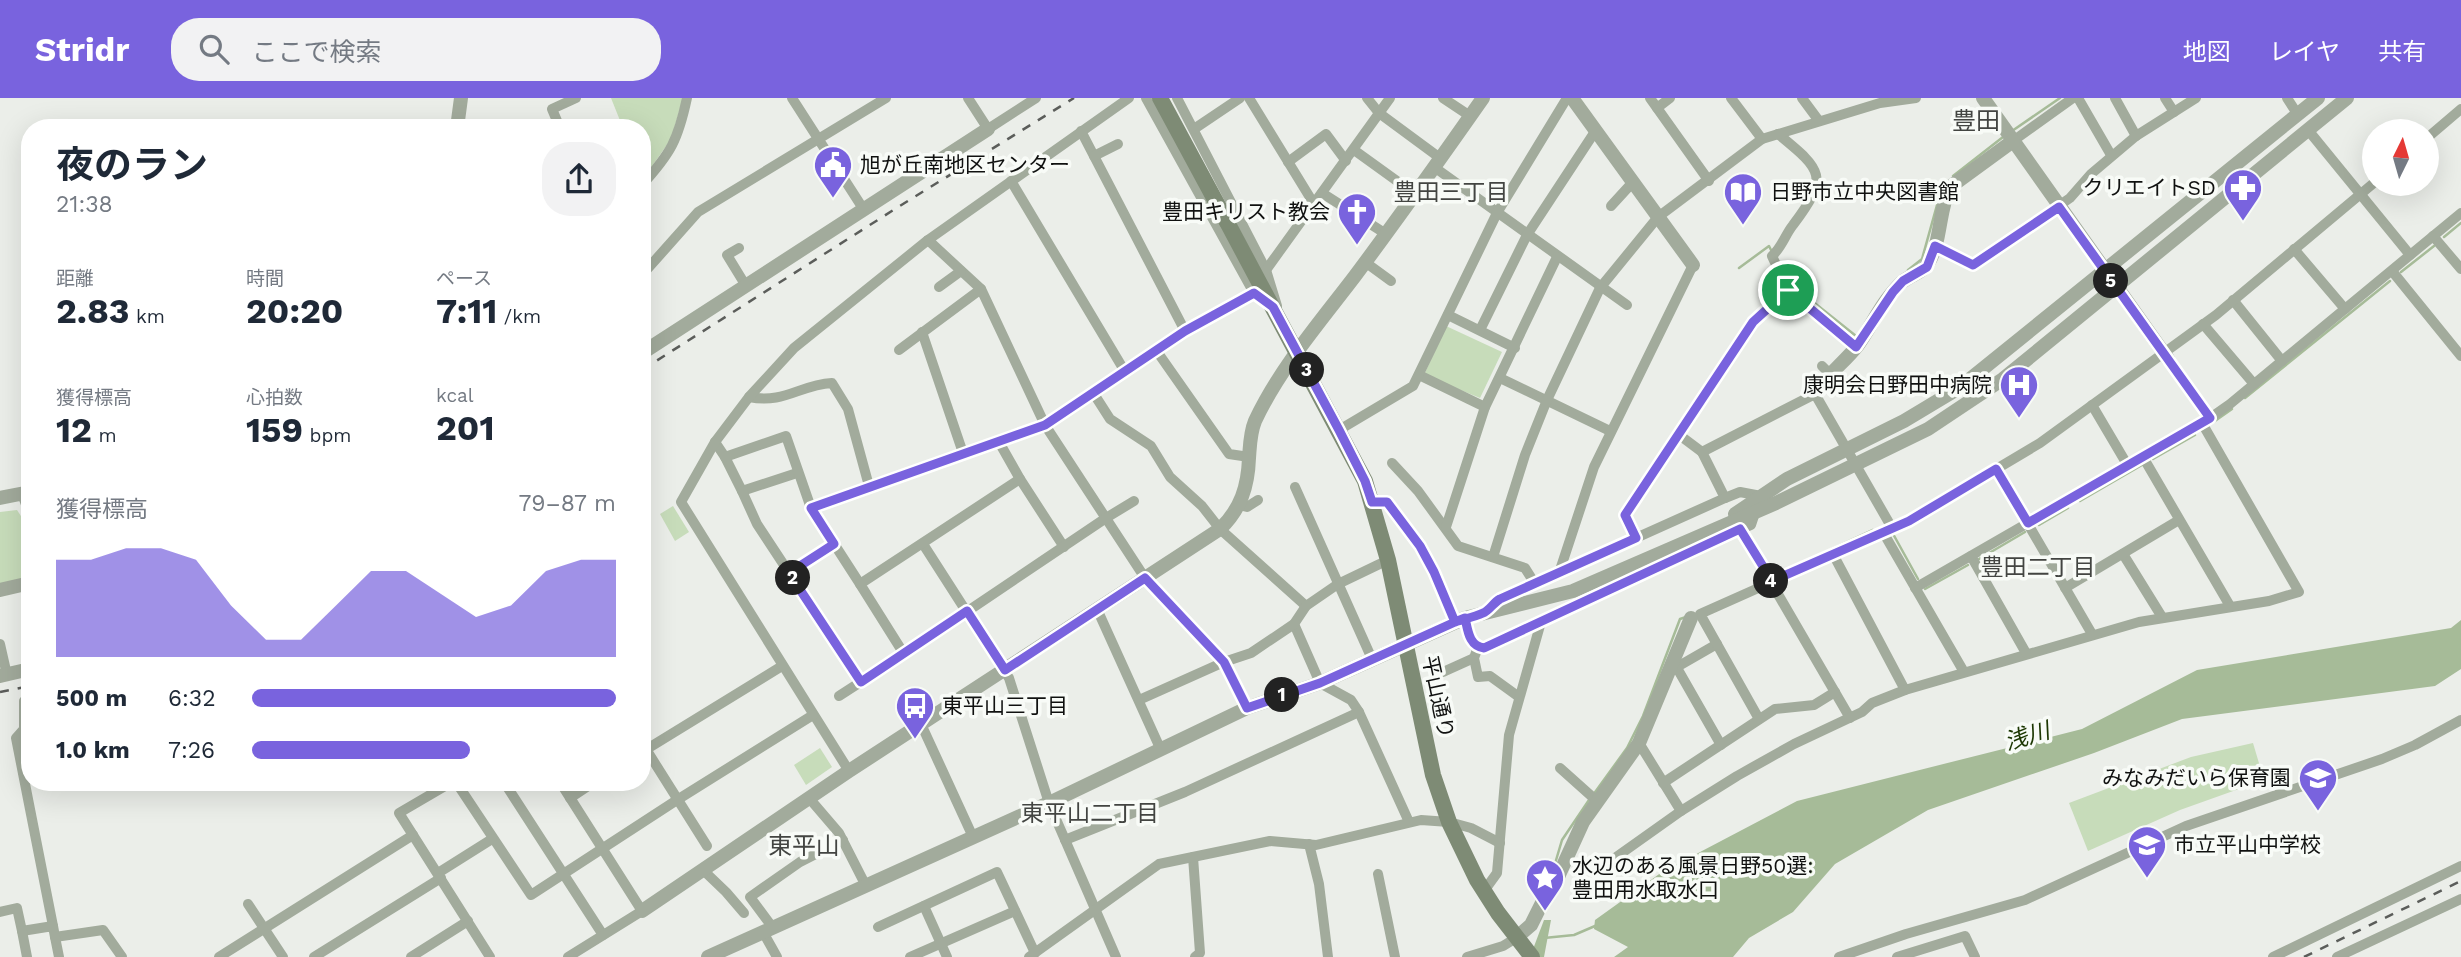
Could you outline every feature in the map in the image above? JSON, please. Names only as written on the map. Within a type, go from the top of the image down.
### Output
[{"type":"main road","name":"平山通り","points":[[1160,98],[1365,481],[1388,560],[1433,775],[1449,822],[1484,891],[1524,948]]},
{"type":"street","points":[[458,119],[461,98]]},
{"type":"street","points":[[556,119],[552,109],[576,98]]},
{"type":"street","points":[[651,175],[666,159],[675,143],[687,98]]},
{"type":"street","points":[[792,98],[864,210]]},
{"type":"street","points":[[968,98],[988,129]]},
{"type":"street","points":[[651,345],[1037,98]]},
{"type":"street","points":[[849,771],[681,502],[715,442],[749,397],[793,348],[928,240],[1129,98]]},
{"type":"street","points":[[1146,98],[1254,293],[1273,307]]},
{"type":"street","points":[[1177,98],[1266,270],[1282,323]]},
{"type":"street","points":[[1194,129],[1240,98]]},
{"type":"street","points":[[1249,98],[1314,204]]},
{"type":"street","points":[[1367,98],[1379,113],[1497,213],[1627,305]]},
{"type":"street","points":[[1266,270],[1391,98]]},
{"type":"street","points":[[1443,98],[1470,116]]},
{"type":"street","points":[[568,957],[642,911],[849,771],[1220,529],[1239,505],[1248,479],[1250,440],[1256,419],[1297,351],[1386,234],[1483,98]]},
{"type":"street","points":[[1339,430],[1413,386],[1497,213],[1567,98]]},
{"type":"street","points":[[1559,573],[1589,480],[1610,431],[1693,265],[1572,98]]},
{"type":"street","points":[[1670,98],[1654,103],[1709,181]]},
{"type":"street","points":[[1731,98],[1762,139]]},
{"type":"street","points":[[1802,98],[1819,121]]},
{"type":"street","points":[[1493,557],[1525,455],[1547,400],[1600,288],[1658,217],[1762,139],[1878,101],[1916,98]]},
{"type":"street","points":[[1612,860],[1681,811],[1766,760],[1862,712],[1872,703],[1905,690],[2092,634],[2162,617],[2269,601],[2299,592],[2206,421],[2166,356],[1983,98]]},
{"type":"street","points":[[1702,452],[1815,394],[1826,370],[1856,347],[1893,292],[1903,281],[1927,267],[1935,246],[1945,196],[1950,187],[2012,140],[2075,98],[2111,155]]},
{"type":"street","points":[[2115,98],[2136,136]]},
{"type":"street","points":[[2165,98],[2174,112]]},
{"type":"street","points":[[1935,246],[1973,265],[2059,207],[2111,155],[2136,136],[2196,98]]},
{"type":"street","points":[[2287,98],[2298,115]]},
{"type":"street","points":[[1708,533],[1787,479],[1919,413],[1959,387],[2318,98]]},
{"type":"street","points":[[708,957],[1049,803],[1247,708],[1320,683],[1460,620],[1573,591],[1755,513],[1910,439],[1969,404],[2003,379],[2347,98]]},
{"type":"street","points":[[651,265],[698,212],[818,141],[878,100]]},
{"type":"street","points":[[2440,127],[2461,110]]},
{"type":"street","points":[[1480,330],[1527,234],[1595,130]]},
{"type":"street","points":[[2308,130],[2410,255]]},
{"type":"street","points":[[1081,131],[1185,331]]},
{"type":"street","points":[[1288,162],[1326,134],[1346,161]]},
{"type":"street","points":[[1779,134],[1814,164],[1817,179],[1812,197],[1780,249],[1772,256],[1788,290],[1856,347]]},
{"type":"street","points":[[1094,156],[1118,144]]},
{"type":"street","points":[[1354,150],[1415,194]]},
{"type":"street","points":[[1011,181],[1124,370]]},
{"type":"street","points":[[1611,206],[1633,182]]},
{"type":"street","points":[[1203,199],[1223,188]]},
{"type":"street","points":[[1322,193],[1386,234]]},
{"type":"street","points":[[1467,957],[1508,944],[1524,948],[1531,925],[1562,872],[1577,831],[1594,798],[1639,743],[1695,616],[1770,579],[1909,521],[2040,443],[2166,356],[2360,194]]},
{"type":"street","points":[[1915,588],[2206,421],[2461,213]]},
{"type":"street","points":[[2433,236],[2461,270]]},
{"type":"street","points":[[928,240],[981,289],[1045,425],[1145,578],[1224,662],[1247,708]]},
{"type":"street","points":[[738,248],[727,255],[746,286]]},
{"type":"street","points":[[2294,249],[2345,309]]},
{"type":"street","points":[[1446,527],[1485,407],[1557,257]]},
{"type":"street","points":[[1365,262],[1391,281]]},
{"type":"street","points":[[939,287],[961,271]]},
{"type":"street","points":[[2392,271],[2461,356]]},
{"type":"street","points":[[899,350],[981,289]]},
{"type":"street","points":[[1636,538],[1625,515],[1753,322],[1788,290]]},
{"type":"street","points":[[811,508],[1045,425],[1185,331],[1254,293]]},
{"type":"street","points":[[2233,300],[2282,361]]},
{"type":"street","points":[[1448,314],[1515,348]]},
{"type":"street","points":[[2203,324],[2254,384]]},
{"type":"street","points":[[922,332],[963,453]]},
{"type":"street","points":[[1156,350],[1229,454],[1249,457]]},
{"type":"street","points":[[1419,375],[1485,407]]},
{"type":"street","points":[[1500,378],[1610,431]]},
{"type":"street","points":[[749,397],[776,399],[816,384],[832,383],[848,409],[869,486]]},
{"type":"street","points":[[1094,394],[1110,419],[1151,446],[1170,477],[1202,506],[1220,529],[1306,606]]},
{"type":"street","points":[[1815,394],[1856,466],[1915,588],[1964,672]]},
{"type":"street","points":[[2092,405],[2128,466]]},
{"type":"street","points":[[1678,434],[1702,452],[1725,498]]},
{"type":"street","points":[[725,457],[786,436],[811,508],[904,654]]},
{"type":"street","points":[[715,442],[757,524],[861,682]]},
{"type":"street","points":[[999,442],[1064,547]]},
{"type":"street","points":[[2144,457],[2230,606]]},
{"type":"street","points":[[1392,463],[1419,491],[1458,546],[1525,568],[1535,584]]},
{"type":"street","points":[[1996,469],[2092,634]]},
{"type":"street","points":[[742,491],[797,474]]},
{"type":"street","points":[[860,584],[1020,479]]},
{"type":"street","points":[[1295,487],[1372,659]]},
{"type":"street","points":[[1486,612],[1493,603],[1725,498],[1740,492],[1761,496]]},
{"type":"street","points":[[0,498],[21,494]]},
{"type":"street","points":[[1239,505],[1247,507],[1258,500]]},
{"type":"street","points":[[839,695],[1134,501]]},
{"type":"street","points":[[1372,502],[1387,502],[1420,546],[1471,640],[1476,652],[1478,677],[1490,676],[1519,697]]},
{"type":"street","points":[[1443,672],[1484,648],[1635,576],[1751,525],[1755,513]]},
{"type":"street","points":[[2065,588],[2179,520]]},
{"type":"street","points":[[1740,529],[1850,718]]},
{"type":"street","points":[[789,573],[834,544]]},
{"type":"street","points":[[923,544],[1005,670],[1049,803],[1116,957]]},
{"type":"street","points":[[1833,554],[1905,690]]},
{"type":"street","points":[[2123,554],[2162,617]]},
{"type":"street","points":[[1971,556],[2026,653]]},
{"type":"street","points":[[1139,700],[1224,662],[1251,653],[1294,624],[1306,606],[1338,584],[1388,560]]},
{"type":"street","points":[[0,590],[21,585]]},
{"type":"street","points":[[1097,609],[1160,748]]},
{"type":"street","points":[[1695,616],[1717,644],[1759,719]]},
{"type":"street","points":[[1484,891],[1497,873],[1507,749],[1541,622]]},
{"type":"street","points":[[1294,624],[1320,683],[1351,700],[1359,712],[1409,822]]},
{"type":"street","points":[[0,644],[3,675],[21,671]]},
{"type":"street","points":[[1675,664],[1717,644]]},
{"type":"street","points":[[1675,664],[1721,744]]},
{"type":"street","points":[[651,745],[782,666]]},
{"type":"street","points":[[1663,783],[1775,709],[1814,705],[1835,692]]},
{"type":"street","points":[[1066,840],[1185,792],[1359,712]]},
{"type":"street","points":[[460,791],[531,895],[813,715]]},
{"type":"street","points":[[1839,957],[2034,896],[2186,826],[2382,759],[2461,721]]},
{"type":"street","points":[[921,724],[973,837]]},
{"type":"street","points":[[21,732],[16,738],[21,763]]},
{"type":"street","points":[[1639,743],[1681,811]]},
{"type":"street","points":[[651,760],[707,846]]},
{"type":"street","points":[[1560,768],[1594,798]]},
{"type":"street","points":[[26,791],[60,957]]},
{"type":"street","points":[[438,791],[400,813],[490,957]]},
{"type":"street","points":[[510,791],[603,936]]},
{"type":"street","points":[[566,791],[642,911]]},
{"type":"street","points":[[570,797],[580,791]]},
{"type":"street","points":[[809,798],[843,840],[866,886]]},
{"type":"street","points":[[878,927],[997,872],[1032,955],[1151,867],[1270,841],[1316,845],[1409,822],[1429,820],[1471,828],[1500,843]]},
{"type":"street","points":[[219,957],[413,835]]},
{"type":"street","points":[[314,957],[492,839]]},
{"type":"street","points":[[777,957],[768,930],[750,897],[800,862],[843,840]]},
{"type":"street","points":[[1308,844],[1319,884],[1328,957]]},
{"type":"street","points":[[1193,858],[1200,953],[1195,957]]},
{"type":"street","points":[[2273,957],[2461,866]]},
{"type":"street","points":[[703,870],[744,913]]},
{"type":"street","points":[[1378,874],[1395,957]]},
{"type":"street","points":[[2337,957],[2461,899]]},
{"type":"street","points":[[248,904],[283,957]]},
{"type":"street","points":[[924,905],[947,957]]},
{"type":"street","points":[[0,912],[17,908],[27,957]]},
{"type":"street","points":[[910,957],[1015,911]]},
{"type":"street","points":[[411,957],[468,921]]},
{"type":"street","points":[[22,932],[103,930],[122,957]]},
{"type":"street","points":[[1897,957],[1965,936],[1975,957]]},
{"type":"shaded area","points":[[611,98],[683,98],[671,139],[651,168],[651,119],[619,119]]},
{"type":"shaded area","points":[[1446,326],[1502,352],[1480,398],[1424,375]]},
{"type":"shaded area","points":[[673,506],[689,532],[675,541],[660,514]]},
{"type":"shaded area","points":[[17,510],[21,516],[21,580],[0,585],[0,512]]},
{"type":"shaded area","points":[[2461,620],[2461,669],[2435,686],[2182,719],[2094,753],[1928,810],[1835,864],[1793,912],[1749,938],[1733,957],[1614,957],[1628,947],[1594,929],[1595,920],[1662,872],[1797,801],[2082,729],[2197,670],[2451,628]]},
{"type":"shaded area","points":[[2253,743],[2264,780],[2180,810],[2088,851],[2069,803],[2191,757]]},
{"type":"shaded area","points":[[820,748],[832,767],[806,785],[794,765]]},
{"type":"shaded area","points":[[1544,920],[1551,920],[1544,957],[1530,957]]},
{"type":"waterway","points":[[2012,131],[2060,98]]},
{"type":"waterway","points":[[1953,176],[2003,137]]},
{"type":"waterway","points":[[1940,195],[1945,182]]},
{"type":"waterway","points":[[1908,270],[1922,259],[1937,205]]},
{"type":"waterway","points":[[2444,237],[2461,223]]},
{"type":"waterway","points":[[1739,268],[1769,246],[1771,250]]},
{"type":"waterway","points":[[2401,272],[2434,246]]},
{"type":"waterway","points":[[1789,280],[1856,336]]},
{"type":"waterway","points":[[2245,398],[2390,281]]},
{"type":"waterway","points":[[2212,423],[2232,409]]},
{"type":"waterway","points":[[2153,459],[2195,435]]},
{"type":"waterway","points":[[2080,501],[2142,465]]},
{"type":"waterway","points":[[2039,525],[2068,508]]},
{"type":"waterway","points":[[1819,555],[1873,530]]},
{"type":"waterway","points":[[1892,532],[1918,579]]},
{"type":"waterway","points":[[1979,559],[2025,532]]},
{"type":"waterway","points":[[1925,589],[1968,565]]},
{"type":"waterway","points":[[1593,795],[1627,748],[1643,716],[1680,619],[1686,617]]},
{"type":"waterway","points":[[1554,867],[1562,840],[1589,800]]},
{"type":"waterway","points":[[1544,938],[1574,935],[1595,926]]},
{"type":"railway","points":[[651,364],[1074,98]]},
{"type":"railway","points":[[0,692],[21,688]]},
{"type":"railway","points":[[2304,957],[2461,881]]},
{"type":"place","name":"旭が丘南地区センター","points":[[833,199]]},
{"type":"place","name":"クリエイトSD","points":[[2243,222]]},
{"type":"place","name":"日野市立中央図書館","points":[[1743,226]]},
{"type":"place","name":"豊田キリスト教会","points":[[1357,246]]},
{"type":"place","name":"康明会日野田中病院","points":[[2019,419]]},
{"type":"place","name":"東平山三丁目","points":[[915,740]]},
{"type":"place","name":"みなみだいら保育園","points":[[2318,812]]},
{"type":"place","name":"市立平山中学校","points":[[2147,879]]},
{"type":"place","name":"水辺のある風景日野50選: 豊田用水取水口","points":[[1545,912]]},
{"type":"district","name":"豊田","points":[[1976,121]]},
{"type":"district","name":"豊田三丁目","points":[[1451,192]]},
{"type":"district","name":"豊田二丁目","points":[[2038,567]]},
{"type":"district","name":"東平山二丁目","points":[[1090,813]]},
{"type":"district","name":"東平山","points":[[804,846]]},
{"type":"route","points":[[1788,290],[1753,322],[1625,515],[1636,538],[1500,599],[1486,612],[1465,618],[1455,622],[1320,683],[1247,708],[1224,662],[1145,578],[1005,670],[967,611],[861,682],[789,573],[834,544],[811,508],[1045,425],[1185,331],[1254,293],[1263,297],[1273,307],[1365,481],[1372,502],[1387,502],[1420,546],[1455,622],[1465,618],[1474,645],[1484,648],[1740,529],[1772,581],[1909,521],[1996,469],[2028,523],[2210,418],[2059,207],[1973,265],[1935,246],[1927,267],[1903,281],[1893,292],[1856,347],[1788,290]]},
{"type":"water label","name":"浅川","points":[[2027,736]]}]
